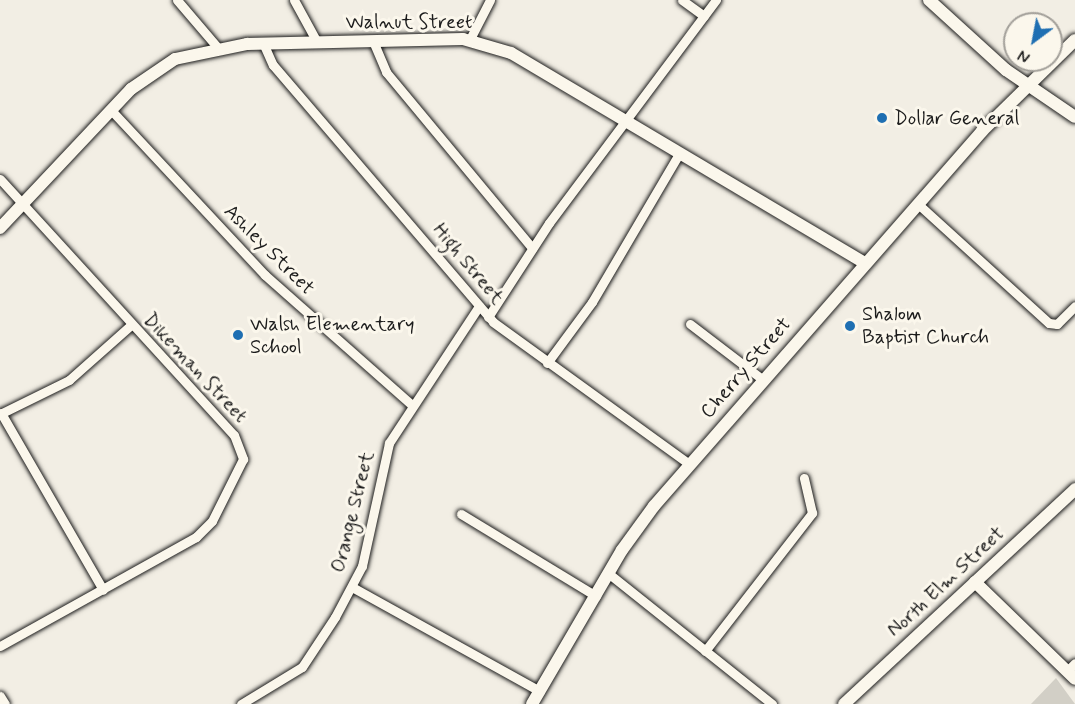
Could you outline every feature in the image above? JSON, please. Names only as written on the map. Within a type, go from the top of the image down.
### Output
[{"type":"main road","points":[[929,0],[1026,84],[1075,117]]},
{"type":"main road","name":"Walnut Street","points":[[0,228],[111,110],[158,68],[218,48],[263,43],[470,39],[511,53],[865,263]]},
{"type":"main road","name":"Cherry Street","points":[[532,704],[609,573],[689,464],[1026,84],[1075,40]]},
{"type":"main road","name":"North Elm Street","points":[[844,704],[1075,489]]},
{"type":"main road","points":[[975,582],[1072,671]]},
{"type":"street","points":[[177,0],[218,48]]},
{"type":"street","points":[[294,0],[317,42]]},
{"type":"street","points":[[470,39],[490,0]]},
{"type":"street","points":[[682,0],[704,16]]},
{"type":"street","points":[[488,317],[532,248],[716,0]]},
{"type":"street","points":[[374,41],[386,72],[532,248]]},
{"type":"street","name":"High Street","points":[[263,43],[273,65],[488,317],[547,363],[689,464]]},
{"type":"street","name":"Ashley Street","points":[[111,110],[265,275],[412,405]]},
{"type":"street","points":[[547,363],[592,302],[680,152]]},
{"type":"street","name":"Dikeman Street","points":[[0,179],[130,325],[234,435],[243,459],[201,533],[0,646]]},
{"type":"street","points":[[918,204],[1049,323],[1058,324],[1075,306]]},
{"type":"street","name":"Orange Street","points":[[241,704],[302,667],[352,588],[364,559],[387,449],[412,405],[479,306]]},
{"type":"street","points":[[690,324],[762,379]]},
{"type":"street","points":[[103,590],[0,413],[69,380],[130,325]]},
{"type":"street","points":[[705,651],[812,513],[804,477]]},
{"type":"street","points":[[461,514],[596,596]]},
{"type":"street","points":[[609,573],[772,704]]},
{"type":"street","points":[[352,588],[540,691]]},
{"type":"street","points":[[0,696],[5,704]]},
{"type":"shaded area","points":[[1056,678],[1075,704],[1031,704]]},
{"type":"place","name":"Dollar General","points":[[882,118]]},
{"type":"place","name":"Shalom Baptist Church","points":[[850,326]]},
{"type":"place","name":"Walsh Elementary School","points":[[238,335]]}]
